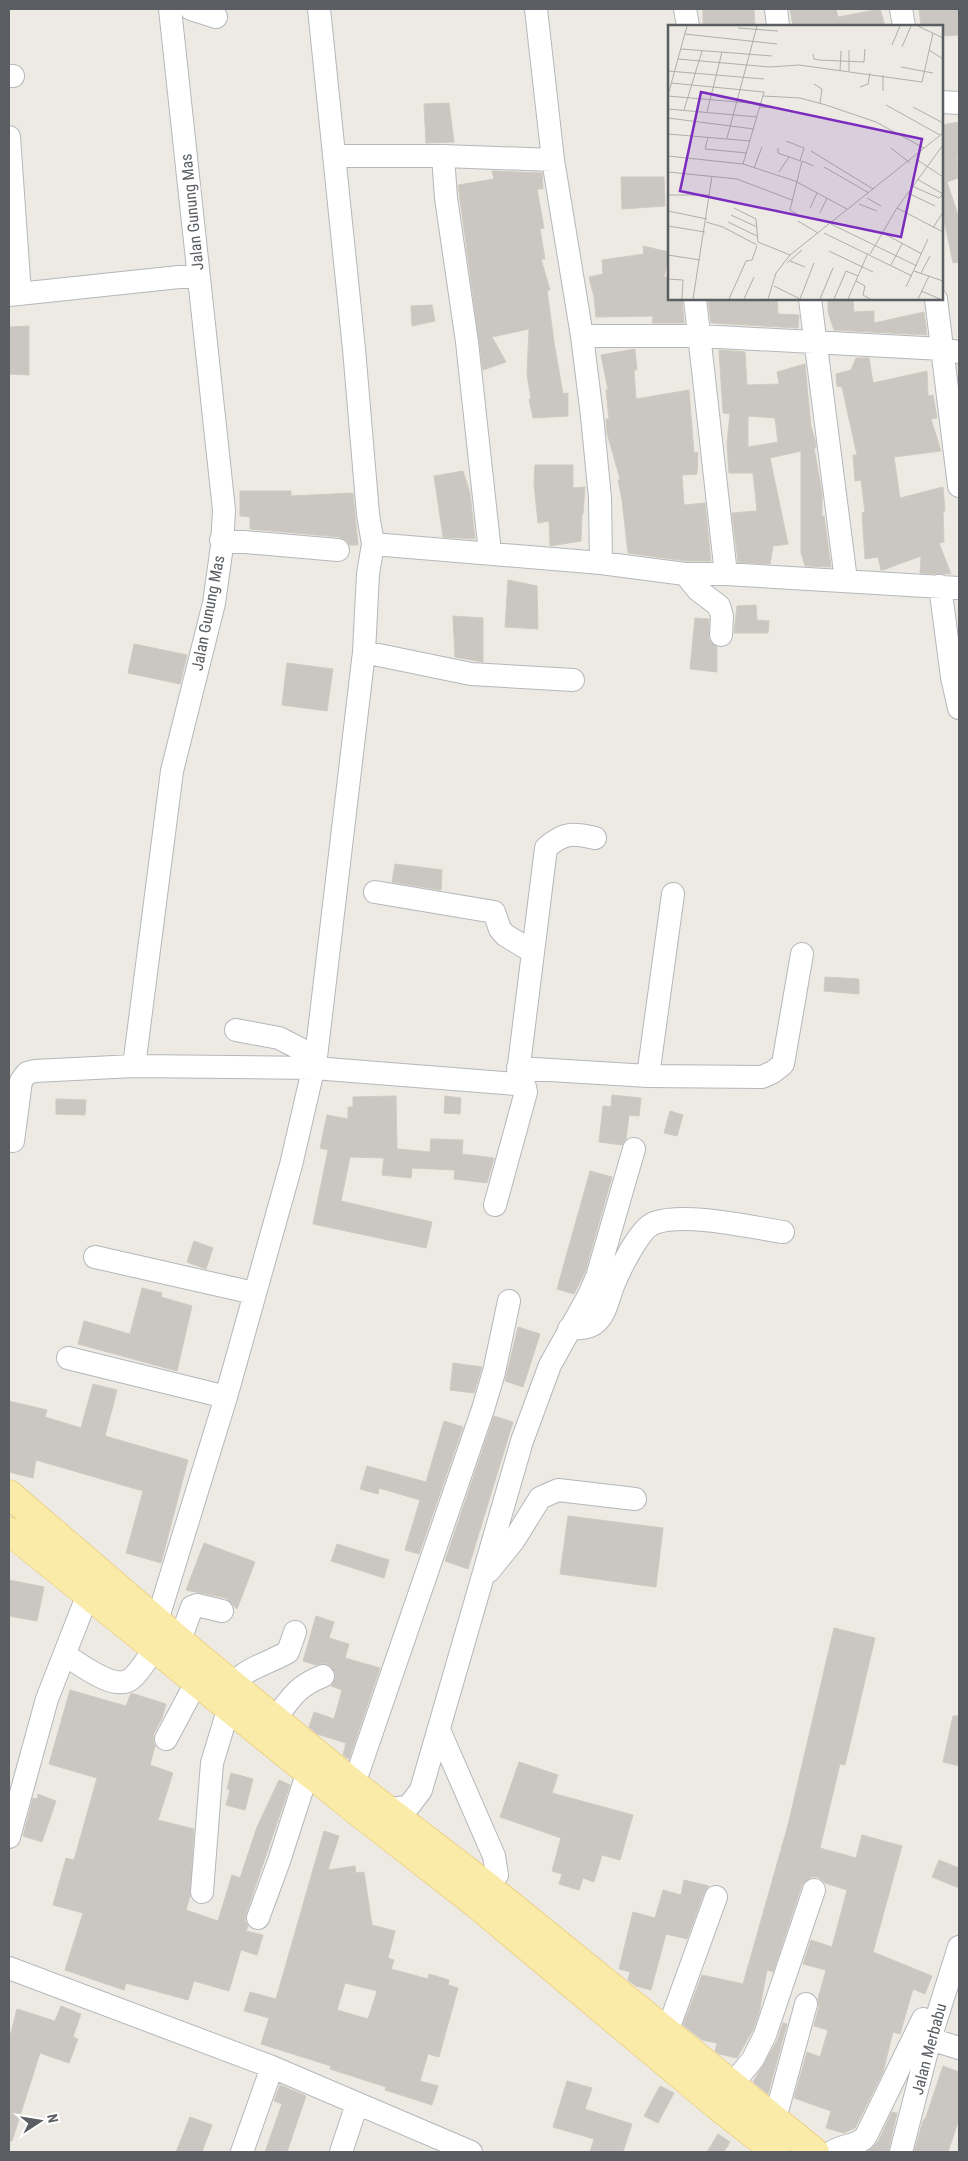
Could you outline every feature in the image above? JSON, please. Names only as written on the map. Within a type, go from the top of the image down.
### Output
[{"type":"main road","points":[[9,1494],[177,1652],[231,1696],[308,1771],[482,1895],[667,2032],[724,2095],[770,2150]]},
{"type":"main road","points":[[9,1531],[88,1594],[177,1652]]},
{"type":"main road","points":[[231,1696],[275,1719],[387,1810],[482,1895],[724,2095],[774,2119],[815,2152]]},
{"type":"street","name":"Jalan Gunung Mas","points":[[134,1066],[172,771],[214,603],[224,510],[170,9]]},
{"type":"street","points":[[190,9],[216,17]]},
{"type":"street","points":[[166,1739],[177,1652],[226,1397],[291,1165],[315,1062],[364,652],[368,574],[372,544],[319,9]]},
{"type":"street","points":[[536,9],[553,160],[582,336],[600,498],[601,563]]},
{"type":"street","points":[[685,9],[688,25]]},
{"type":"street","points":[[776,9],[778,25]]},
{"type":"street","points":[[902,9],[904,25]]},
{"type":"street","points":[[943,102],[959,103]]},
{"type":"street","points":[[9,137],[14,294],[198,275]]},
{"type":"street","points":[[334,156],[443,156],[553,160]]},
{"type":"street","points":[[443,156],[447,211],[466,342],[489,543],[488,553]]},
{"type":"street","points":[[695,300],[726,574]]},
{"type":"street","points":[[810,300],[846,580]]},
{"type":"street","points":[[936,300],[951,350],[959,486]]},
{"type":"street","points":[[582,336],[700,336],[951,350]]},
{"type":"street","points":[[222,540],[338,550]]},
{"type":"street","points":[[372,544],[601,563],[685,574],[726,574],[950,587],[952,677],[959,708]]},
{"type":"street","points":[[685,574],[698,590],[719,606],[722,616],[721,635]]},
{"type":"street","points":[[364,652],[471,674],[573,680]]},
{"type":"street","points":[[495,1205],[526,1092],[517,1076],[546,848],[557,838],[566,835],[577,834],[595,838]]},
{"type":"street","points":[[375,892],[494,912],[500,929],[505,935],[533,952]]},
{"type":"street","points":[[648,1076],[673,894]]},
{"type":"street","points":[[13,1141],[21,1081],[27,1073],[134,1066],[315,1062],[517,1076],[762,1077],[773,1072],[783,1064],[802,954]]},
{"type":"street","points":[[236,1030],[279,1038],[315,1062]]},
{"type":"street","points":[[387,1810],[409,1806],[421,1790],[522,1441],[550,1365],[597,1277],[634,1148]]},
{"type":"street","points":[[569,1329],[595,1324],[604,1312],[614,1285],[640,1235],[653,1224],[674,1220],[697,1220],[783,1232]]},
{"type":"street","points":[[95,1257],[254,1293]]},
{"type":"street","points":[[354,1784],[483,1409],[494,1372],[509,1301]]},
{"type":"street","points":[[68,1358],[226,1397]]},
{"type":"street","points":[[482,1580],[514,1540],[540,1498],[558,1490],[635,1499]]},
{"type":"street","points":[[9,1837],[47,1699],[88,1594]]},
{"type":"street","points":[[64,1655],[108,1681],[130,1680],[177,1652],[192,1607],[197,1605],[222,1612]]},
{"type":"street","points":[[202,1892],[212,1763],[231,1696],[240,1676],[250,1669],[288,1652],[295,1632]]},
{"type":"street","points":[[275,1719],[301,1687],[323,1676]]},
{"type":"street","points":[[439,1730],[494,1856],[497,1875],[482,1895]]},
{"type":"street","points":[[258,1918],[279,1861],[308,1771]]},
{"type":"street","points":[[724,2095],[753,2059],[765,2035],[814,1890]]},
{"type":"street","points":[[667,2032],[716,1897]]},
{"type":"street","name":"Jalan Merbabu","points":[[902,2152],[926,2029],[959,1947]]},
{"type":"street","points":[[11,1976],[272,2067],[357,2104],[433,2145],[471,2152]]},
{"type":"street","points":[[774,2119],[806,2004]]},
{"type":"street","points":[[832,2152],[838,2148],[858,2143],[866,2136],[926,2029],[959,2048]]},
{"type":"street","points":[[242,2152],[272,2067]]},
{"type":"street","points":[[341,2152],[357,2104]]},
{"type":"building","points":[[703,9],[754,9],[755,25],[703,25]]},
{"type":"building","points":[[790,9],[836,9],[838,17],[880,9],[885,25],[793,25]]},
{"type":"building","points":[[919,9],[958,9],[959,35],[943,36],[943,25],[921,25]]},
{"type":"building","points":[[449,103],[454,142],[426,143],[424,104]]},
{"type":"building","points":[[959,122],[958,178],[947,182],[959,218],[959,262],[953,263],[943,215],[943,125]]},
{"type":"building","points":[[492,171],[542,173],[543,189],[537,189],[544,228],[540,229],[545,259],[541,259],[550,290],[547,290],[563,394],[568,393],[568,416],[533,418],[527,374],[529,329],[492,337],[506,362],[483,370],[458,185],[494,179]]},
{"type":"building","points":[[621,177],[664,177],[665,206],[622,209]]},
{"type":"building","points":[[643,246],[668,252],[668,263],[664,277],[668,277],[668,300],[669,302],[682,300],[684,323],[652,323],[653,316],[596,317],[589,277],[603,274],[602,260],[644,254]]},
{"type":"building","points":[[708,300],[777,300],[778,314],[799,315],[798,328],[711,323]]},
{"type":"building","points":[[828,300],[853,300],[854,312],[874,311],[874,323],[924,312],[927,335],[834,330],[828,312]]},
{"type":"building","points":[[432,305],[435,321],[412,326],[411,306]]},
{"type":"building","points":[[29,326],[29,375],[9,374],[9,327]]},
{"type":"building","points":[[635,349],[637,370],[634,370],[636,399],[689,390],[694,453],[698,452],[697,474],[682,475],[684,505],[705,503],[711,561],[686,561],[628,553],[618,480],[620,479],[607,433],[606,419],[609,419],[606,390],[608,390],[601,355]]},
{"type":"building","points":[[719,350],[745,352],[747,385],[779,384],[777,372],[805,364],[811,427],[815,440],[816,448],[814,448],[822,493],[822,516],[824,516],[831,567],[805,566],[801,552],[801,451],[770,458],[788,544],[773,546],[770,564],[738,562],[732,513],[757,511],[753,473],[729,473],[727,444],[730,414],[723,413]],"holes":[[[748,416],[775,418],[778,442],[748,447]]]},
{"type":"building","points":[[856,358],[869,358],[873,383],[927,371],[928,396],[933,395],[937,418],[931,419],[941,451],[894,457],[900,498],[943,487],[945,511],[943,511],[944,542],[939,543],[951,574],[920,573],[921,556],[883,570],[881,570],[878,557],[865,559],[862,513],[865,512],[861,480],[855,481],[853,455],[857,455],[842,387],[837,386],[836,374],[851,370]]},
{"type":"building","points":[[535,465],[573,465],[573,488],[585,487],[581,541],[550,546],[549,521],[538,523],[534,484]]},
{"type":"building","points":[[463,471],[470,493],[475,539],[443,537],[434,476]]},
{"type":"building","points":[[240,491],[291,491],[291,496],[353,493],[358,545],[350,545],[346,540],[339,537],[250,529],[250,517],[240,516]]},
{"type":"building","points":[[508,580],[537,586],[538,629],[505,627]]},
{"type":"building","points":[[756,605],[757,620],[769,621],[768,633],[734,633],[737,606]]},
{"type":"building","points":[[453,616],[483,618],[483,662],[455,657]]},
{"type":"building","points":[[695,618],[709,619],[709,640],[717,647],[717,672],[690,669]]},
{"type":"building","points":[[134,644],[187,655],[180,684],[128,673]]},
{"type":"building","points":[[287,663],[333,669],[327,711],[282,705]]},
{"type":"building","points":[[395,864],[442,870],[441,890],[392,882]]},
{"type":"building","points":[[825,977],[859,979],[859,994],[824,991]]},
{"type":"building","points":[[612,1095],[641,1098],[639,1116],[629,1115],[626,1139],[622,1145],[599,1142],[603,1106],[611,1107]]},
{"type":"building","points":[[396,1096],[397,1149],[430,1152],[431,1139],[463,1140],[462,1154],[494,1158],[487,1183],[454,1179],[455,1170],[412,1168],[411,1178],[382,1175],[384,1158],[350,1157],[341,1201],[432,1222],[426,1248],[313,1224],[328,1150],[320,1148],[327,1115],[348,1119],[348,1107],[353,1107],[353,1097]]},
{"type":"building","points":[[445,1096],[461,1098],[460,1114],[444,1113]]},
{"type":"building","points":[[56,1099],[86,1100],[85,1115],[56,1114]]},
{"type":"building","points":[[670,1111],[683,1115],[677,1136],[664,1133]]},
{"type":"building","points":[[590,1171],[612,1177],[585,1272],[574,1294],[557,1289]]},
{"type":"building","points":[[194,1241],[213,1248],[206,1269],[187,1262]]},
{"type":"building","points":[[142,1288],[162,1293],[161,1297],[192,1306],[177,1371],[78,1344],[84,1321],[130,1334]]},
{"type":"building","points":[[518,1327],[540,1334],[523,1387],[505,1381]]},
{"type":"building","points":[[453,1363],[482,1367],[474,1393],[450,1390]]},
{"type":"building","points":[[93,1384],[117,1390],[105,1436],[188,1460],[161,1563],[126,1553],[143,1491],[36,1460],[33,1478],[9,1472],[9,1401],[47,1410],[45,1417],[81,1428]]},
{"type":"building","points":[[494,1416],[513,1422],[468,1569],[445,1561]]},
{"type":"building","points":[[444,1421],[463,1427],[419,1554],[405,1550],[420,1500],[379,1488],[378,1494],[360,1489],[367,1466],[426,1482]]},
{"type":"building","points":[[568,1516],[663,1528],[656,1587],[560,1574]]},
{"type":"building","points":[[204,1543],[255,1562],[237,1609],[226,1598],[186,1590]]},
{"type":"building","points":[[337,1544],[389,1560],[384,1578],[331,1561]]},
{"type":"building","points":[[9,1580],[44,1587],[37,1621],[9,1616]]},
{"type":"building","points":[[316,1616],[334,1622],[329,1638],[349,1644],[345,1658],[380,1668],[349,1759],[343,1755],[346,1743],[317,1734],[309,1727],[314,1712],[334,1719],[342,1690],[331,1686],[336,1677],[331,1666],[324,1663],[316,1665],[303,1661]]},
{"type":"building","points":[[834,1628],[875,1638],[845,1765],[840,1764],[820,1848],[856,1858],[862,1835],[902,1846],[873,1952],[932,1976],[925,1994],[913,1989],[900,2034],[893,2032],[883,2072],[855,2128],[844,2133],[826,2128],[831,2111],[794,2098],[807,2052],[820,2057],[828,2030],[814,2026],[819,2007],[818,1999],[826,1970],[803,1964],[811,1940],[832,1947],[847,1890],[825,1883],[818,1877],[811,1877],[802,1885],[773,1972],[767,1970],[759,2013],[753,2030],[737,2058],[719,2054],[715,2051],[717,2043],[702,2040],[683,2025],[702,1975],[743,1984],[788,1825]]},
{"type":"building","points":[[70,1690],[126,1706],[131,1693],[166,1704],[162,1718],[154,1733],[153,1740],[155,1746],[150,1765],[173,1773],[158,1820],[194,1829],[190,1896],[186,1910],[218,1921],[232,1875],[240,1878],[257,1827],[279,1780],[290,1785],[246,1914],[245,1921],[248,1926],[246,1931],[263,1935],[257,1955],[241,1950],[229,1991],[194,1981],[188,2000],[126,1983],[124,1990],[65,1970],[83,1913],[53,1905],[66,1858],[74,1860],[97,1778],[49,1764]]},
{"type":"building","points":[[953,1716],[959,1716],[959,1766],[943,1762]]},
{"type":"building","points":[[519,1762],[558,1775],[552,1793],[633,1815],[620,1860],[602,1855],[594,1882],[583,1878],[579,1890],[559,1884],[562,1874],[552,1871],[561,1838],[500,1817]]},
{"type":"building","points":[[231,1773],[253,1779],[245,1810],[226,1805],[230,1790],[227,1789]]},
{"type":"building","points":[[38,1794],[56,1801],[42,1842],[23,1836],[33,1798],[37,1799]]},
{"type":"building","points":[[324,1831],[339,1836],[328,1870],[355,1866],[356,1873],[364,1872],[372,1925],[395,1931],[388,1958],[394,1960],[391,1969],[428,1979],[429,1974],[449,1980],[448,1985],[458,1988],[439,2057],[428,2054],[420,2081],[438,2086],[432,2105],[385,2090],[386,2087],[330,2069],[331,2066],[261,2044],[269,2018],[244,2011],[250,1992],[276,1999]],"holes":[[[345,1983],[377,1991],[368,2019],[337,2010]]]},
{"type":"building","points":[[939,1860],[959,1868],[959,1888],[932,1877]]},
{"type":"building","points":[[684,1880],[709,1886],[704,1893],[687,1939],[666,1934],[651,1990],[636,1986],[628,1980],[630,1972],[619,1969],[633,1912],[655,1918],[663,1890],[681,1895]]},
{"type":"building","points":[[61,2006],[81,2014],[73,2037],[78,2039],[69,2063],[40,2053],[12,2141],[9,2141],[9,2040],[17,2009],[55,2021]]},
{"type":"building","points":[[783,2023],[787,2024],[768,2094],[753,2082],[777,2041]]},
{"type":"building","points":[[943,2066],[959,2072],[959,2119],[948,2152],[914,2152],[923,2121]]},
{"type":"building","points":[[567,2081],[592,2088],[585,2109],[632,2124],[623,2152],[590,2152],[594,2139],[553,2127]]},
{"type":"building","points":[[280,2085],[306,2096],[287,2152],[265,2152],[282,2104],[274,2101]]},
{"type":"building","points":[[660,2086],[674,2093],[658,2123],[644,2116]]},
{"type":"building","points":[[892,2112],[897,2113],[888,2152],[867,2152],[878,2142]]},
{"type":"building","points":[[190,2117],[212,2125],[202,2152],[176,2152]]},
{"type":"building","points":[[718,2134],[730,2142],[724,2152],[707,2152]]}]
